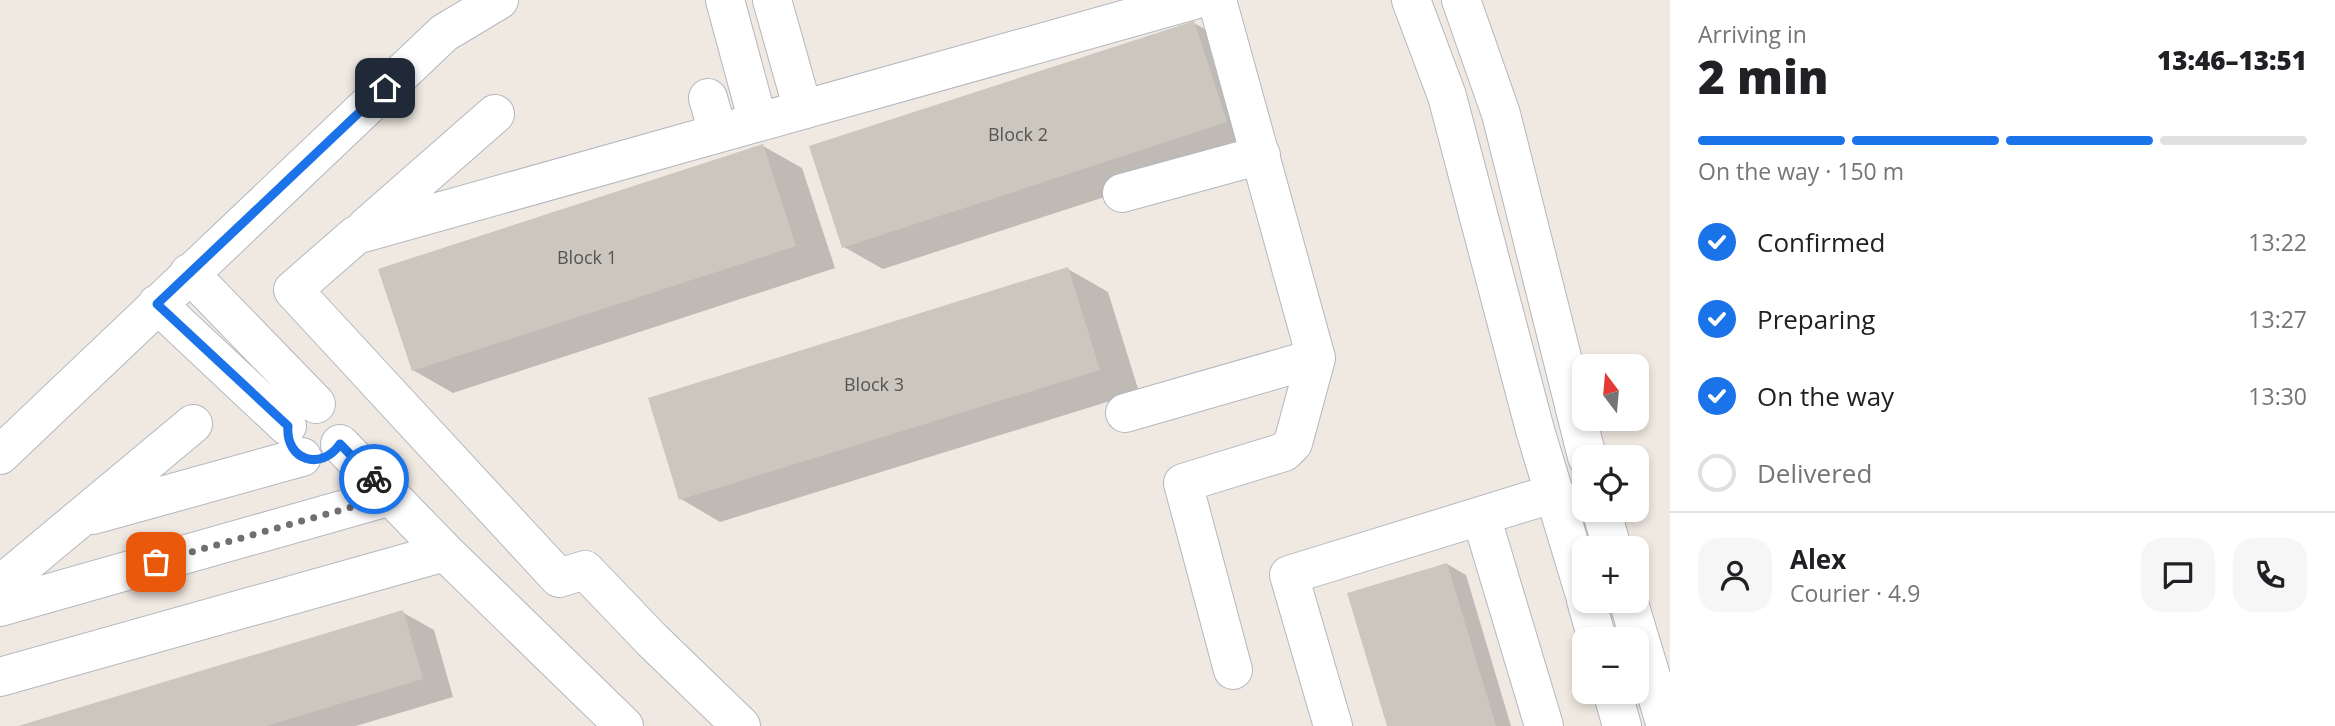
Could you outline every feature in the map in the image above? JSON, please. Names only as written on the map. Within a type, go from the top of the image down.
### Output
[{"type":"street","points":[[0,455],[444,33],[499,0]]},
{"type":"street","points":[[725,0],[758,122]]},
{"type":"street","points":[[772,0],[803,110]]},
{"type":"street","points":[[356,235],[1194,0]]},
{"type":"street","points":[[1217,0],[1316,358],[1293,443],[1284,452],[1183,483],[1233,670]]},
{"type":"street","points":[[1411,0],[1447,96],[1535,430],[1572,551]]},
{"type":"street","points":[[1461,0],[1501,114],[1584,445]]},
{"type":"street","points":[[708,97],[718,133]]},
{"type":"street","points":[[495,114],[293,290],[559,578],[585,570],[652,640],[741,726]]},
{"type":"street","points":[[1122,193],[1261,155]]},
{"type":"street","points":[[189,273],[302,429]]},
{"type":"street","points":[[157,304],[302,429]]},
{"type":"street","points":[[1125,413],[1316,358]]},
{"type":"street","points":[[80,519],[302,429],[326,406],[340,418],[343,427],[340,444],[445,552],[624,726]]},
{"type":"street","points":[[0,585],[193,424]]},
{"type":"street","points":[[1333,726],[1289,575],[1555,493]]},
{"type":"street","points":[[0,607],[391,496]]},
{"type":"street","points":[[1481,516],[1544,726]]},
{"type":"street","points":[[0,677],[445,552]]},
{"type":"street","points":[[1632,613],[1666,726]]},
{"type":"street","points":[[1616,704],[1622,726]]},
{"type":"building","points":[[1194,21],[1227,122],[842,248],[809,146]]},
{"type":"building","points":[[763,144],[796,246],[412,371],[378,269]]},
{"type":"building","points":[[1068,267],[1100,370],[679,500],[648,398]]},
{"type":"building","points":[[1447,563],[1496,726],[1387,726],[1347,593]]},
{"type":"building","points":[[403,610],[423,679],[266,726],[18,726]]},
{"type":"way so far","points":[[156,562],[391,496],[374,479]]},
{"type":"route","points":[[374,479],[340,444],[335,452],[320,460],[311,460],[295,452],[287,435],[288,426],[157,304],[385,88]]}]
